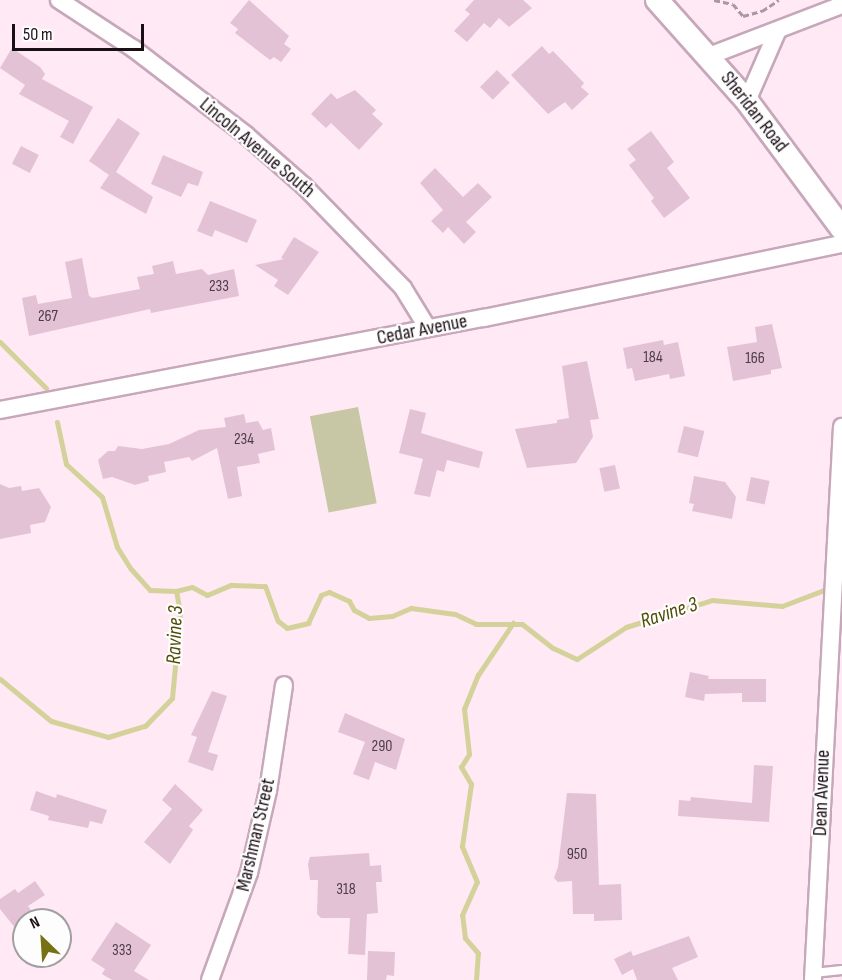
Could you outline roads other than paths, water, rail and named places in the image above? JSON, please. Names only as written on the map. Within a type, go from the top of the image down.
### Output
[{"type":"street","name":"Lincoln Avenue South","points":[[59,0],[134,49],[246,135],[303,184],[403,288],[427,327]]},
{"type":"street","name":"Sheridan Road","points":[[657,0],[747,101],[842,229]]},
{"type":"street","points":[[709,56],[777,32],[842,5]]},
{"type":"street","points":[[747,101],[777,32]]},
{"type":"street","name":"Cedar Avenue","points":[[0,410],[842,244]]},
{"type":"street","name":"Dean Avenue","points":[[813,976],[829,686],[838,449],[842,427]]},
{"type":"street","name":"Marshman Street","points":[[210,980],[249,873],[268,790],[284,685]]},
{"type":"lane","points":[[813,976],[842,970]]},
{"type":"waterway","points":[[0,342],[46,388]]},
{"type":"waterway","points":[[57,422],[66,464],[102,497],[117,547],[131,569],[150,590],[176,591]]},
{"type":"waterway","name":"Ravine 3","points":[[0,679],[51,721],[108,737],[145,726],[172,698],[180,613],[176,591],[192,587],[207,595],[231,585],[265,586],[278,621],[287,628],[308,623],[321,595],[329,592],[349,601],[354,610],[369,618],[392,616],[411,608],[455,614],[476,624],[522,624],[553,648],[577,659],[626,627],[712,600],[782,606],[832,587]]},
{"type":"waterway","name":"Ravine 3","points":[[476,980],[478,953],[465,938],[462,915],[477,882],[462,846],[471,784],[461,767],[469,754],[464,709],[478,675],[513,623]]}]
